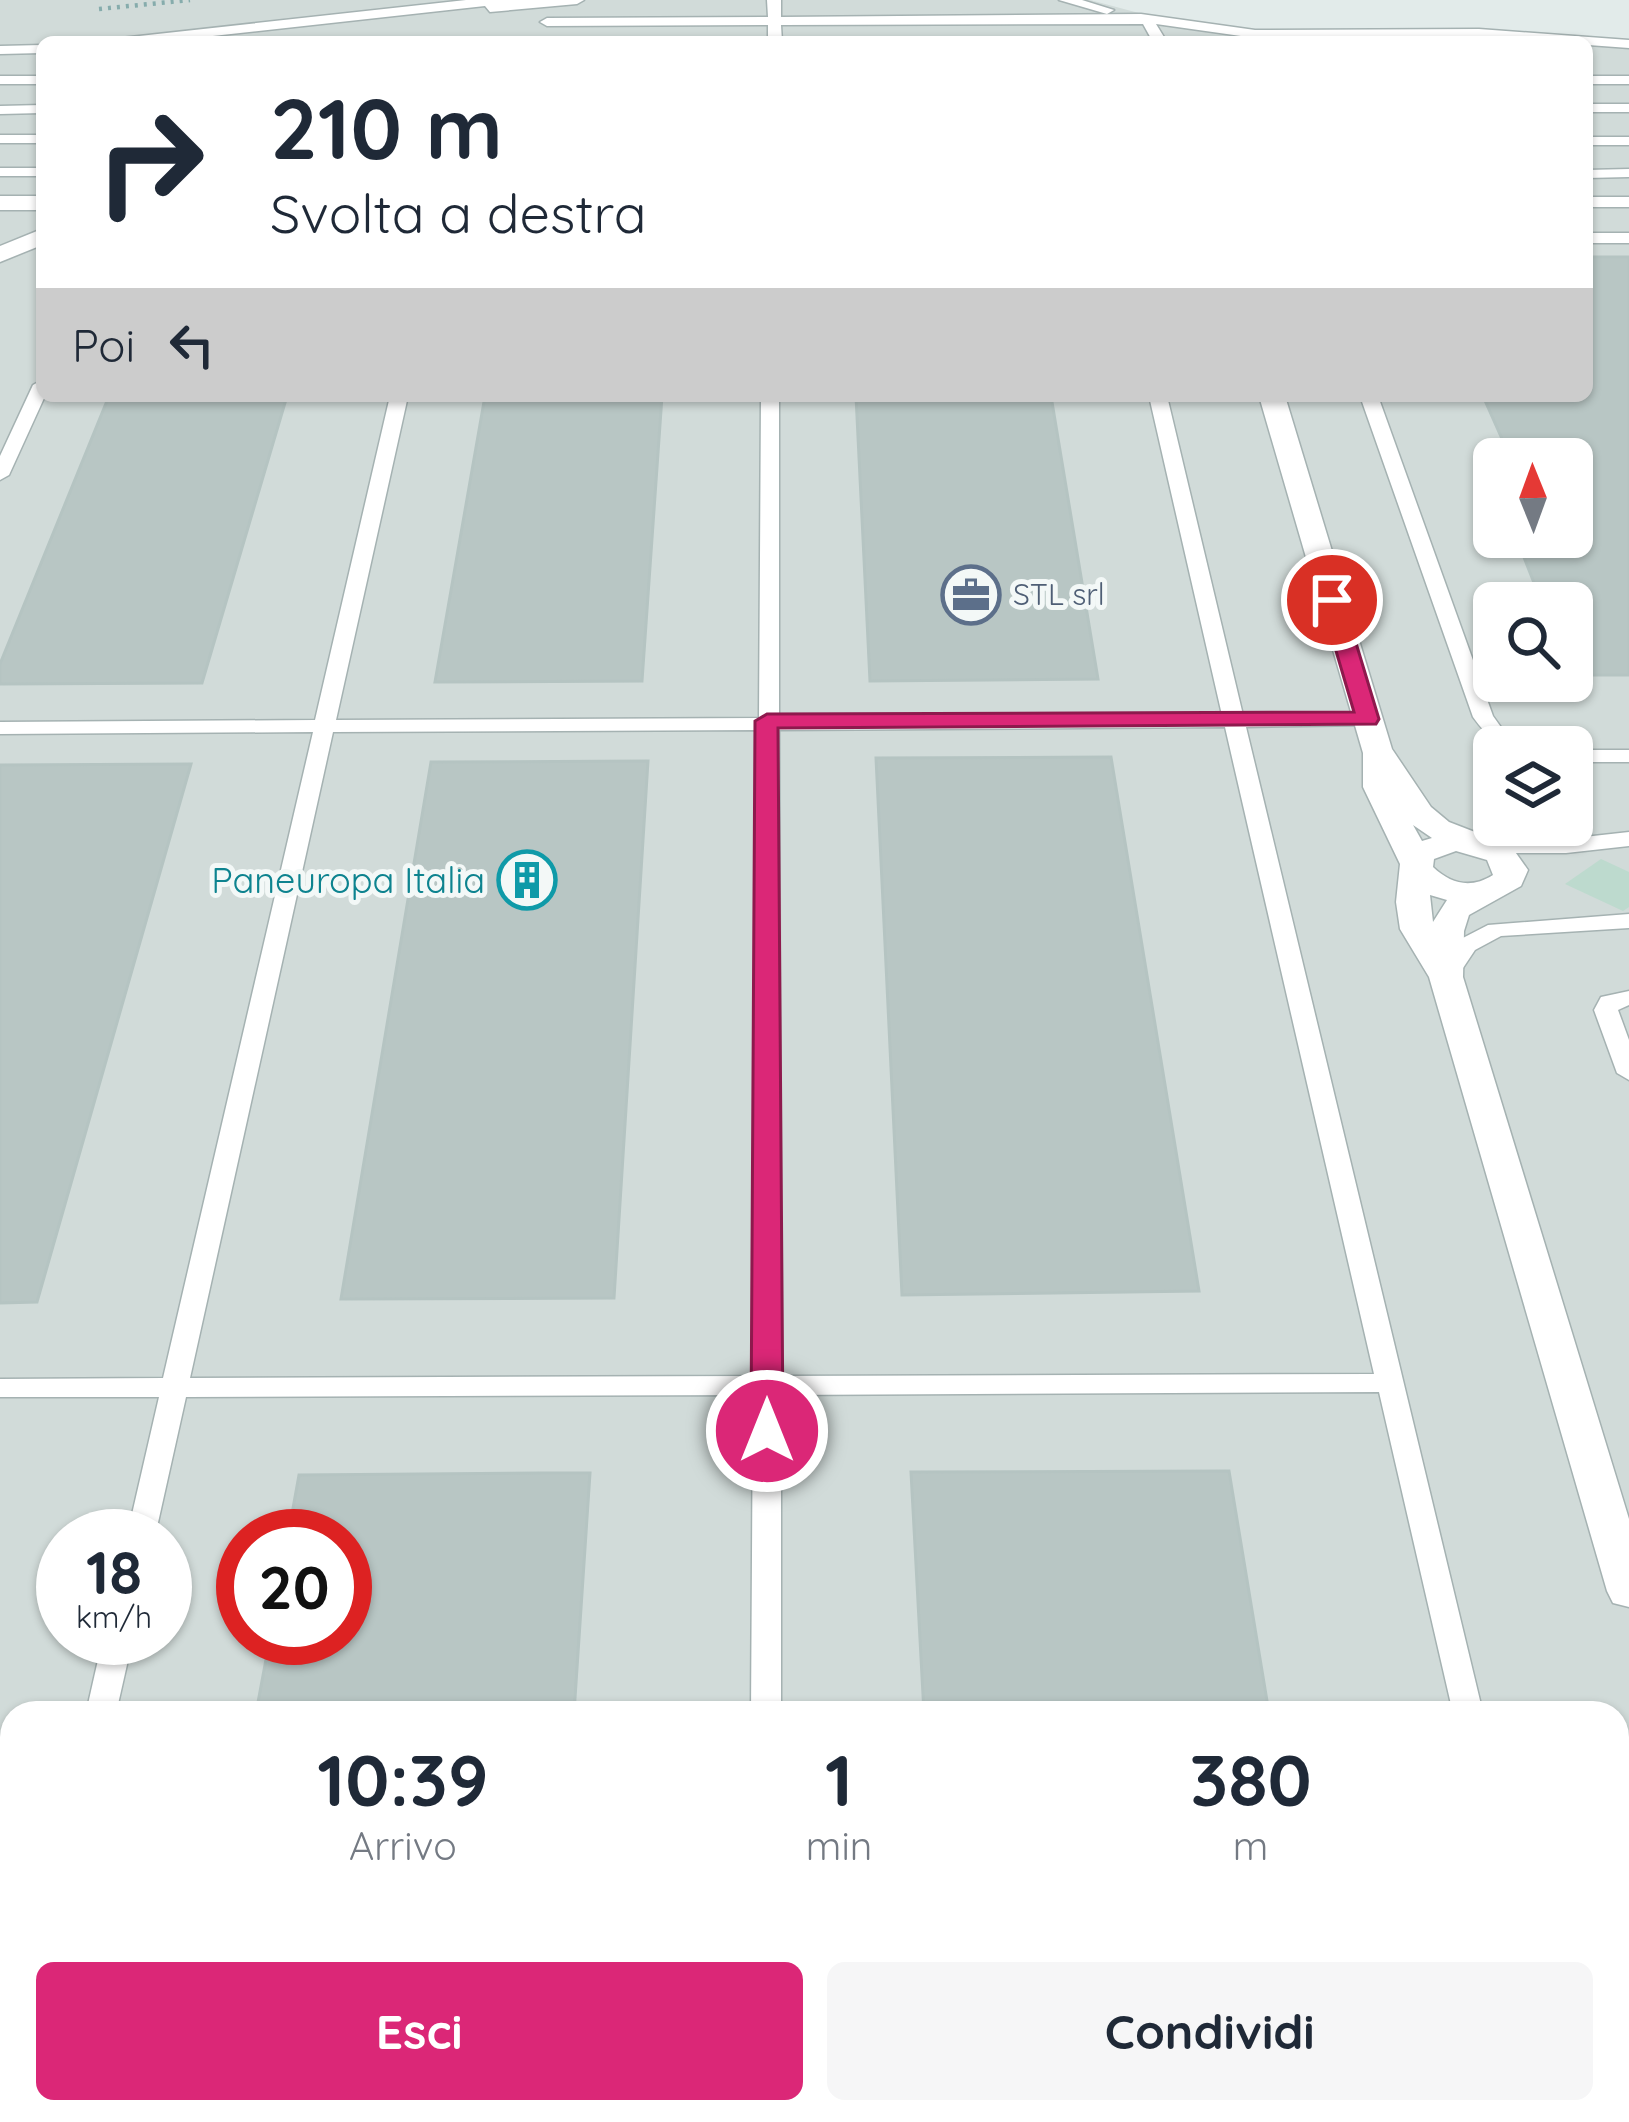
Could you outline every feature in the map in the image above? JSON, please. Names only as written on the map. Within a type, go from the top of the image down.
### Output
[{"type":"street","points":[[0,203],[36,203]]},
{"type":"street","points":[[0,255],[36,239]]},
{"type":"street","points":[[1274,402],[1372,734],[1419,814],[1438,829],[1473,842]]},
{"type":"street","points":[[1372,734],[1374,784],[1415,864],[1444,889],[1490,891]]},
{"type":"street","points":[[1473,844],[1440,842],[1419,853],[1413,902],[1417,928],[1446,977],[1616,1507],[1629,1591]]},
{"type":"street","points":[[1446,977],[1447,931],[1454,910],[1509,879],[1508,861],[1482,846]]},
{"type":"lane","points":[[175,36],[502,0]]},
{"type":"lane","points":[[273,36],[577,0]]},
{"type":"lane","points":[[774,0],[775,36]]},
{"type":"lane","points":[[1066,0],[1147,20],[1255,34],[1511,36]]},
{"type":"lane","points":[[547,22],[1147,20]]},
{"type":"lane","points":[[1147,20],[1156,36]]},
{"type":"lane","points":[[1593,44],[1629,47]]},
{"type":"lane","points":[[1593,51],[1629,47]]},
{"type":"lane","points":[[0,53],[36,53]]},
{"type":"lane","points":[[0,80],[36,80]]},
{"type":"lane","points":[[1593,80],[1629,80]]},
{"type":"lane","points":[[1593,108],[1629,108]]},
{"type":"lane","points":[[0,110],[36,110]]},
{"type":"lane","points":[[0,139],[36,139]]},
{"type":"lane","points":[[1593,141],[1629,141]]},
{"type":"lane","points":[[0,172],[36,172]]},
{"type":"lane","points":[[1593,174],[1629,173]]},
{"type":"lane","points":[[1593,202],[1629,202]]},
{"type":"lane","points":[[1593,238],[1629,238]]},
{"type":"lane","points":[[0,475],[36,398]]},
{"type":"lane","points":[[147,1509],[398,402]]},
{"type":"lane","points":[[766,1701],[770,402]]},
{"type":"lane","points":[[1159,402],[1465,1701]]},
{"type":"lane","points":[[1371,402],[1490,726]]},
{"type":"lane","points":[[0,728],[1234,721],[1372,734]]},
{"type":"lane","points":[[1593,756],[1629,756]]},
{"type":"lane","points":[[1593,843],[1629,839]]},
{"type":"lane","points":[[1567,846],[1629,853]]},
{"type":"lane","points":[[1446,977],[1467,946],[1486,933],[1523,926],[1623,930]]},
{"type":"lane","points":[[1629,998],[1609,1002],[1606,1010],[1629,1073]]},
{"type":"lane","points":[[0,1388],[1390,1383]]},
{"type":"lane","points":[[104,1701],[112,1665]]},
{"type":"path","points":[[99,8],[190,0]]},
{"type":"shaded area","points":[[0,0],[1090,0],[1165,20],[1273,31],[1443,29],[1552,36],[36,36],[36,402],[1593,402],[1593,39],[1629,41],[1629,1701],[0,1701]]},
{"type":"green space","points":[[1601,859],[1629,872],[1629,907],[1623,911],[1565,884]]},
{"type":"building","points":[[1593,257],[1629,257],[1629,675],[1593,675],[1593,582],[1534,582],[1524,558],[1593,558],[1593,438],[1502,438],[1486,402],[1593,402]]},
{"type":"building","points":[[107,402],[285,402],[202,683],[0,684],[0,664]]},
{"type":"building","points":[[484,402],[662,402],[642,681],[435,682]]},
{"type":"building","points":[[856,402],[1052,402],[1098,679],[870,681]]},
{"type":"building","points":[[1111,757],[1199,1291],[902,1295],[876,758]]},
{"type":"building","points":[[648,761],[614,1298],[341,1299],[431,762]]},
{"type":"building","points":[[191,764],[37,1302],[0,1303],[0,765]]},
{"type":"building","points":[[1229,1471],[1267,1701],[923,1701],[911,1472]]},
{"type":"building","points":[[590,1473],[575,1701],[258,1701],[265,1665],[372,1665],[372,1509],[293,1509],[299,1475]]},
{"type":"place","name":"STL srl","points":[[971,595]]},
{"type":"place","name":"Paneuropa Italia","points":[[527,880]]},
{"type":"route","points":[[767,1431],[767,721],[1368,719],[1332,600]]}]
